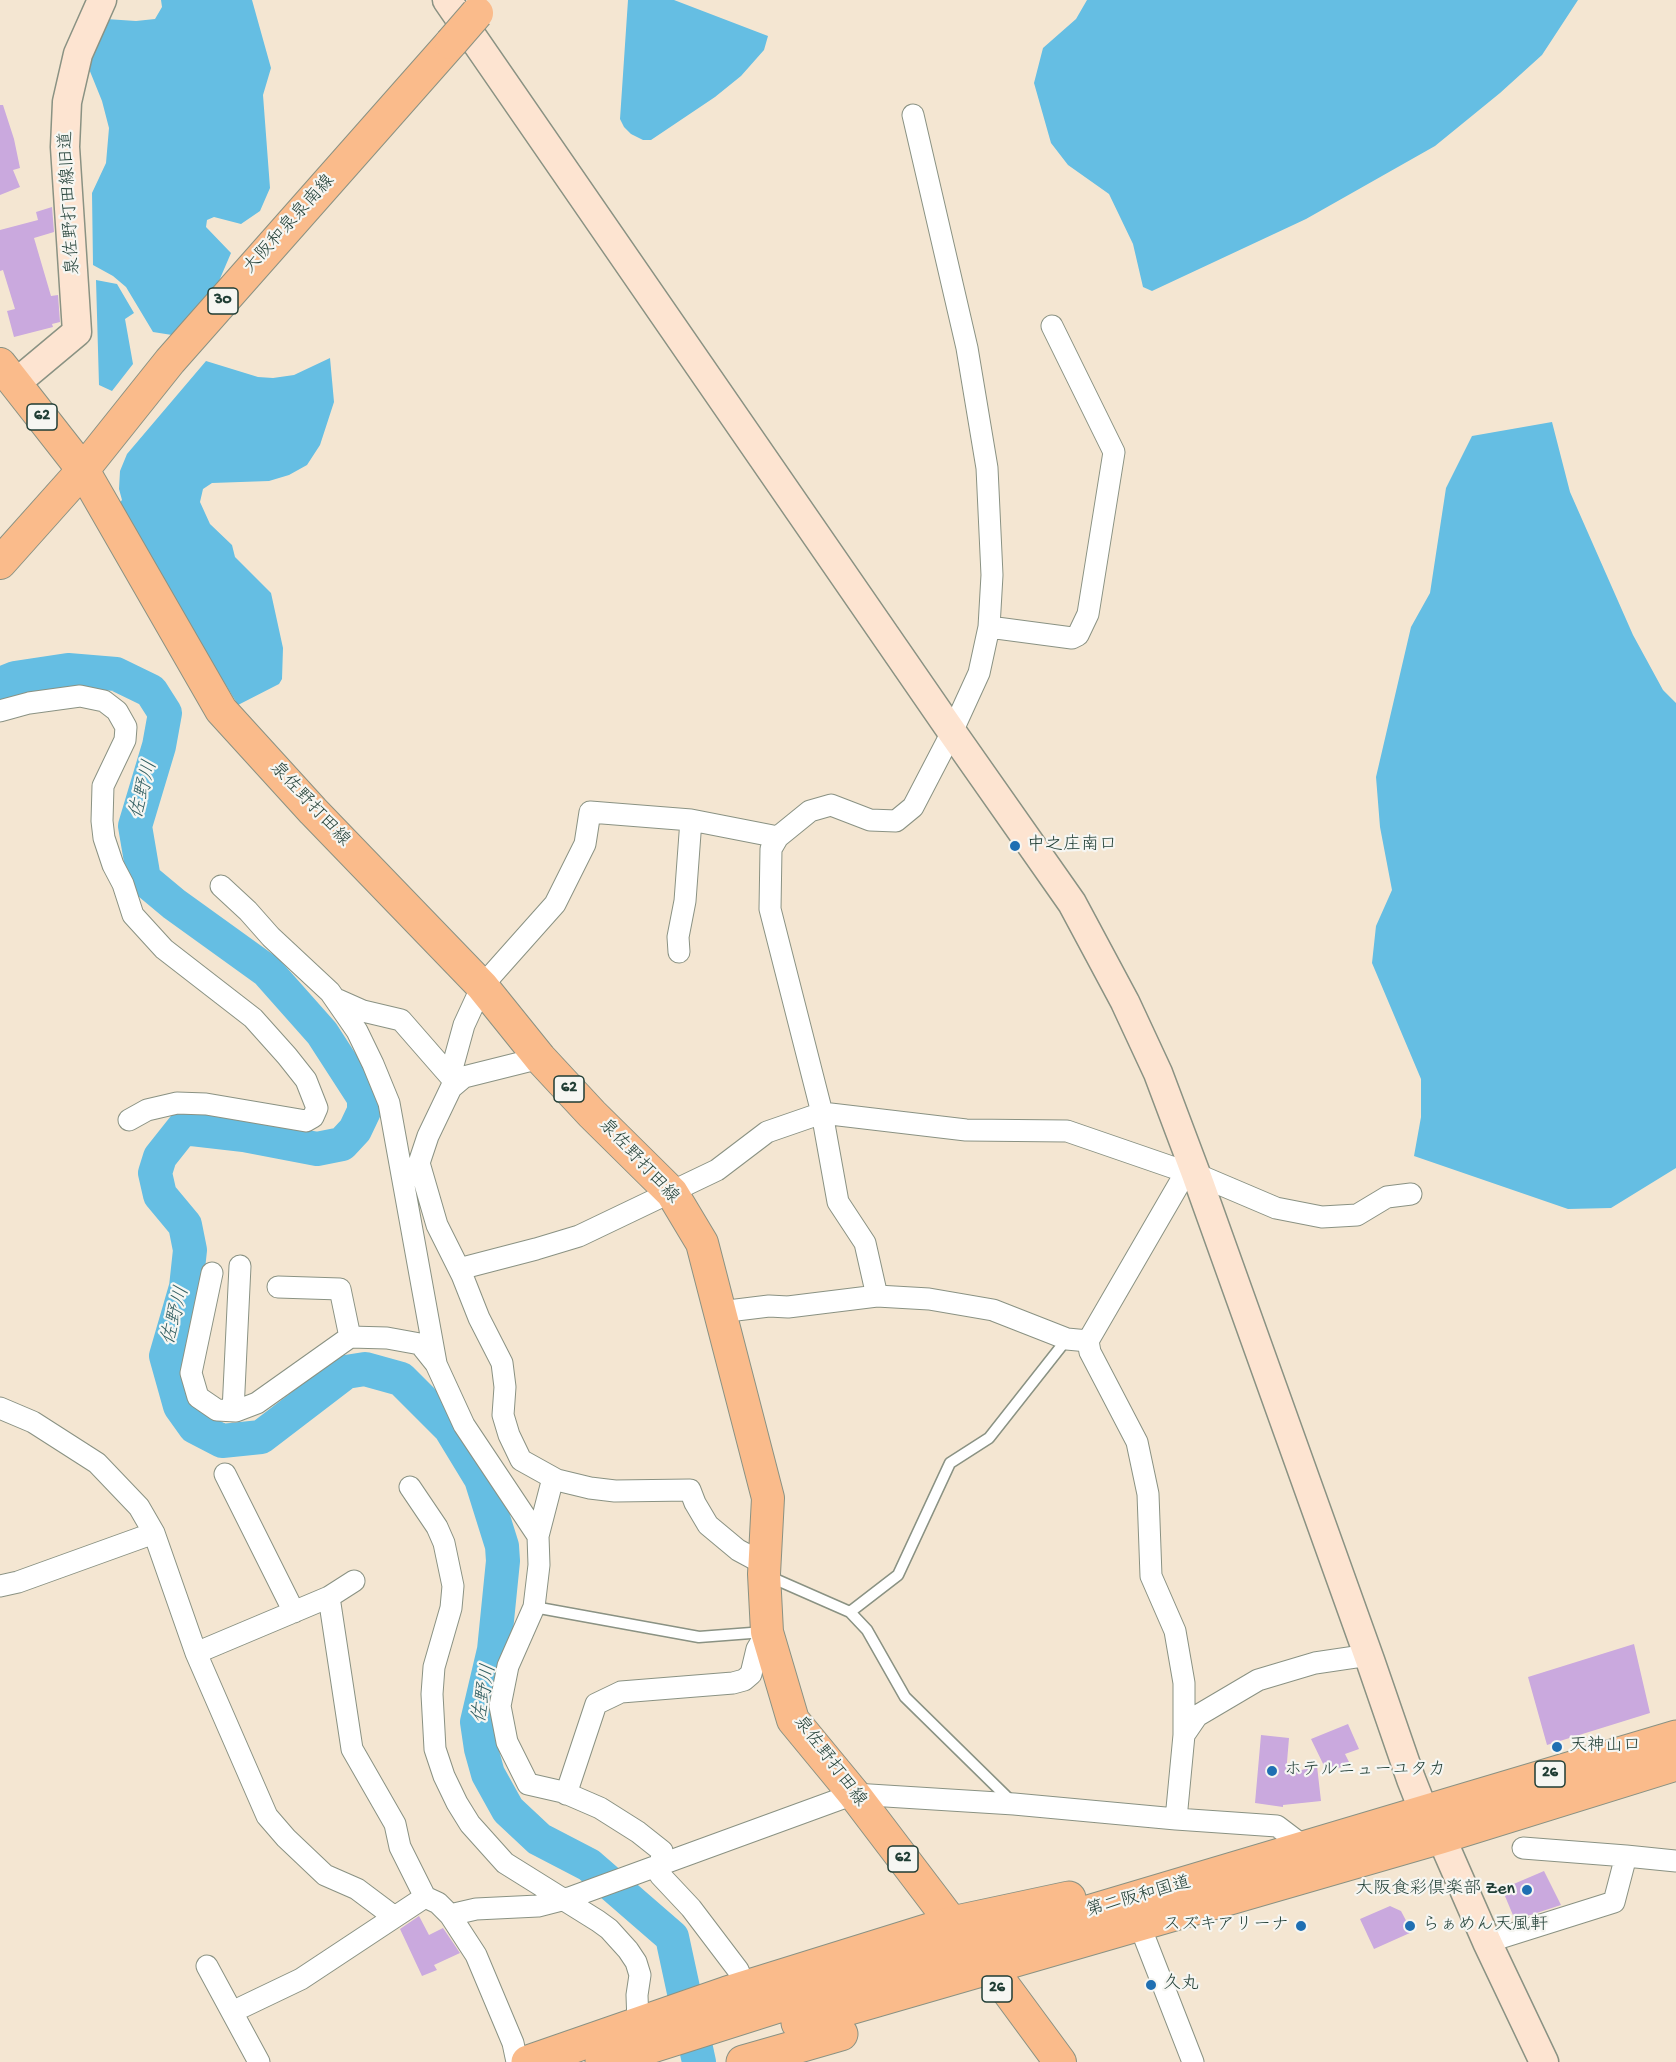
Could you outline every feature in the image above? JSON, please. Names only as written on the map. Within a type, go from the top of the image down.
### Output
[{"type":"highway","name":"第二阪和国道","points":[[979,1956],[1244,1894],[1676,1737]]},
{"type":"highway","name":"第二阪和国道","points":[[602,2062],[863,1991],[979,1956],[1216,1875],[1306,1848],[1432,1825],[1676,1764]]},
{"type":"highway","name":"26","points":[[528,2062],[736,1990],[979,1956],[1106,1956],[1244,1894]]},
{"type":"highway","name":"26","points":[[743,2062],[979,1956]]},
{"type":"highway","name":"第二阪和国道","points":[[673,2062],[863,1991]]},
{"type":"main road","name":"大阪和泉泉南線","points":[[0,562],[83,470],[170,361],[483,7]]},
{"type":"main road","name":"泉佐野打田線","points":[[8,374],[83,470],[221,710],[313,811],[482,986],[540,1058],[592,1114],[672,1193],[702,1243],[768,1498],[764,1569],[767,1632],[793,1720],[854,1794],[1060,2062]]},
{"type":"street","name":"泉佐野打田線旧道","points":[[8,374],[77,332],[66,147],[68,102],[78,54],[102,0]]},
{"type":"street","points":[[447,0],[1071,903],[1130,1012],[1158,1073],[1369,1655],[1411,1779],[1544,2062]]},
{"type":"street","points":[[877,1296],[865,1243],[838,1202],[822,1113],[770,909],[771,849],[778,837],[810,811],[831,805],[870,820],[896,821],[913,807],[952,732],[979,673],[989,627],[992,575],[987,468],[967,348],[913,115]]},
{"type":"street","points":[[989,627],[1072,638],[1078,635],[1088,614],[1114,452],[1052,326]]},
{"type":"street","points":[[0,711],[80,696],[104,701],[117,711],[126,727],[125,740],[103,786],[102,821],[104,838],[133,915],[164,950],[259,1024],[306,1080],[316,1108],[313,1117],[306,1121],[206,1104],[177,1103],[147,1110],[129,1120]]},
{"type":"street","points":[[436,1364],[410,1162],[428,1136],[451,1088],[464,1025],[482,986],[555,904],[585,844],[590,812],[691,820],[778,837]]},
{"type":"street","points":[[679,952],[678,937],[684,901],[691,820]]},
{"type":"street","points":[[221,886],[335,999],[357,1031],[389,1103],[436,1225],[502,1363],[505,1387],[503,1414],[509,1435],[521,1460],[553,1478],[590,1488],[615,1491],[690,1490],[708,1526],[764,1569]]},
{"type":"street","points":[[335,999],[363,1011],[401,1020],[453,1079]]},
{"type":"street","points":[[453,1079],[540,1058]]},
{"type":"street","points":[[459,1269],[579,1236],[717,1170],[767,1132],[822,1113],[966,1130],[1066,1131],[1192,1172],[1276,1208],[1322,1217],[1357,1215],[1387,1197],[1411,1194]]},
{"type":"street","points":[[1176,1819],[1184,1735],[1182,1673],[1175,1631],[1151,1576],[1148,1494],[1137,1442],[1090,1352],[1088,1341],[1192,1172]]},
{"type":"street","points":[[233,1411],[240,1266]]},
{"type":"street","points":[[212,1273],[190,1373],[198,1397],[217,1410],[233,1411],[257,1403],[350,1337],[387,1338],[420,1344],[436,1364],[464,1425],[538,1536]]},
{"type":"street","points":[[278,1287],[340,1289],[350,1337]]},
{"type":"street","points":[[720,1312],[769,1306],[788,1307],[877,1296],[928,1299],[993,1310],[1067,1339],[1088,1341]]},
{"type":"street","points":[[203,1316],[237,1317]]},
{"type":"street","points":[[0,1408],[33,1422],[97,1463],[139,1507],[154,1533],[196,1653],[267,1816],[286,1838],[325,1875],[357,1889],[393,1916]]},
{"type":"street","points":[[225,1474],[294,1612]]},
{"type":"street","points":[[553,1478],[538,1536],[539,1565],[534,1607],[508,1666],[500,1706],[507,1742],[528,1784],[566,1794],[600,1808],[638,1832],[662,1851],[654,1867]]},
{"type":"street","points":[[410,1487],[441,1535],[453,1586],[451,1608],[434,1667],[432,1694],[435,1749],[444,1776],[470,1824],[504,1863],[566,1899],[609,1929],[628,1950],[636,1962],[640,1975],[637,1995],[648,2020]]},
{"type":"street","points":[[0,1586],[18,1582],[154,1533]]},
{"type":"street","points":[[196,1653],[329,1597],[354,1581]]},
{"type":"street","points":[[329,1597],[352,1749],[395,1824],[400,1847],[425,1897],[438,1903],[450,1916],[476,1955],[513,2043],[517,2062]]},
{"type":"street","points":[[566,1794],[596,1704],[621,1692],[733,1683],[744,1680],[751,1674],[757,1649],[767,1632]]},
{"type":"street","points":[[1184,1735],[1197,1716],[1257,1680],[1315,1663],[1369,1655]]},
{"type":"street","points":[[450,1916],[476,1909],[538,1906],[566,1899],[854,1794],[1014,1804],[1277,1826],[1306,1848]]},
{"type":"street","points":[[1523,1848],[1676,1860]]},
{"type":"street","points":[[1487,1942],[1614,1902],[1626,1856]]},
{"type":"street","points":[[654,1867],[691,1908],[738,1970],[736,1990]]},
{"type":"street","points":[[232,2012],[301,1979],[393,1916],[425,1897]]},
{"type":"street","points":[[1144,1939],[1193,2062]]},
{"type":"street","points":[[207,1966],[259,2062]]},
{"type":"lane","points":[[850,1612],[898,1575],[950,1463],[989,1438],[1067,1339]]},
{"type":"lane","points":[[764,1569],[850,1612],[867,1630],[905,1697],[1014,1804]]},
{"type":"lane","points":[[534,1607],[699,1637],[767,1632]]},
{"type":"water","points":[[161,0],[252,0],[271,68],[263,95],[270,188],[260,211],[241,224],[214,217],[207,220],[206,227],[231,253],[219,281],[172,335],[153,332],[126,287],[113,276],[93,265],[92,193],[106,163],[109,128],[102,101],[87,64],[106,19],[136,21],[155,19],[162,7]]},
{"type":"water","points":[[628,0],[674,0],[768,36],[764,50],[741,76],[715,97],[651,140],[643,140],[631,134],[620,119]]},
{"type":"water","points":[[1087,0],[1578,0],[1542,55],[1435,146],[1306,219],[1152,291],[1143,287],[1133,244],[1109,194],[1068,165],[1051,143],[1034,83],[1043,48],[1076,19]]},
{"type":"water","points":[[96,280],[117,284],[134,313],[125,319],[133,364],[112,391],[99,385]]},
{"type":"water","points":[[330,358],[334,402],[320,445],[307,465],[289,475],[269,481],[212,483],[203,489],[200,502],[210,524],[232,545],[235,557],[271,593],[283,648],[282,679],[279,684],[238,705],[117,506],[122,500],[119,489],[120,471],[127,454],[206,361],[258,377],[273,378],[294,375]]},
{"type":"water","points":[[1552,422],[1570,492],[1633,635],[1663,690],[1676,703],[1676,1168],[1611,1208],[1568,1209],[1414,1156],[1421,1117],[1421,1079],[1372,963],[1376,926],[1392,890],[1380,827],[1376,777],[1411,627],[1430,593],[1446,488],[1472,436]]},
{"type":"building","points":[[0,105],[3,105],[14,139],[20,168],[13,170],[20,187],[0,195]]},
{"type":"building","points":[[52,207],[54,232],[34,238],[51,296],[58,295],[60,322],[52,324],[53,327],[14,337],[7,311],[15,309],[3,270],[0,271],[0,230],[38,220],[36,212]]},
{"type":"building","points":[[1634,1644],[1650,1713],[1547,1745],[1528,1677]]},
{"type":"building","points":[[1348,1724],[1359,1749],[1345,1754],[1350,1764],[1327,1772],[1311,1739]]},
{"type":"building","name":"ホテルニューユタカ","points":[[1261,1735],[1289,1738],[1286,1774],[1317,1766],[1321,1801],[1283,1805],[1283,1807],[1255,1803]]},
{"type":"building","points":[[1544,1871],[1561,1905],[1515,1920],[1502,1889]]},
{"type":"building","points":[[1390,1906],[1401,1911],[1412,1932],[1374,1949],[1360,1919]]},
{"type":"building","points":[[419,1916],[429,1935],[443,1928],[460,1953],[434,1965],[437,1970],[422,1976],[400,1929]]},
{"type":"waterway","name":"佐野川","points":[[0,684],[15,678],[68,670],[116,674],[151,691],[165,713],[159,746],[135,826],[144,879],[174,904],[267,971],[322,1033],[364,1098],[364,1111],[355,1130],[342,1144],[317,1149],[244,1135],[183,1128],[160,1157],[155,1173],[160,1195],[185,1225],[190,1250],[186,1287],[166,1356],[180,1406],[195,1427],[222,1441],[261,1437],[346,1372],[365,1369],[401,1379],[450,1428],[481,1479],[502,1546],[503,1561],[494,1650],[477,1722],[488,1774],[508,1810],[539,1839],[589,1865],[672,1937],[699,2062]]},
{"type":"place","name":"中之庄南口","points":[[1015,846]]},
{"type":"place","name":"天神山口","points":[[1557,1747]]},
{"type":"place","name":"ホテルニューユタカ","points":[[1272,1771]]},
{"type":"place","name":"大阪食彩倶楽部 Zen","points":[[1527,1890]]},
{"type":"place","name":"スズキアリーナ","points":[[1301,1926]]},
{"type":"place","name":"らぁめん天風軒","points":[[1410,1926]]},
{"type":"place","name":"久丸","points":[[1151,1985]]}]
